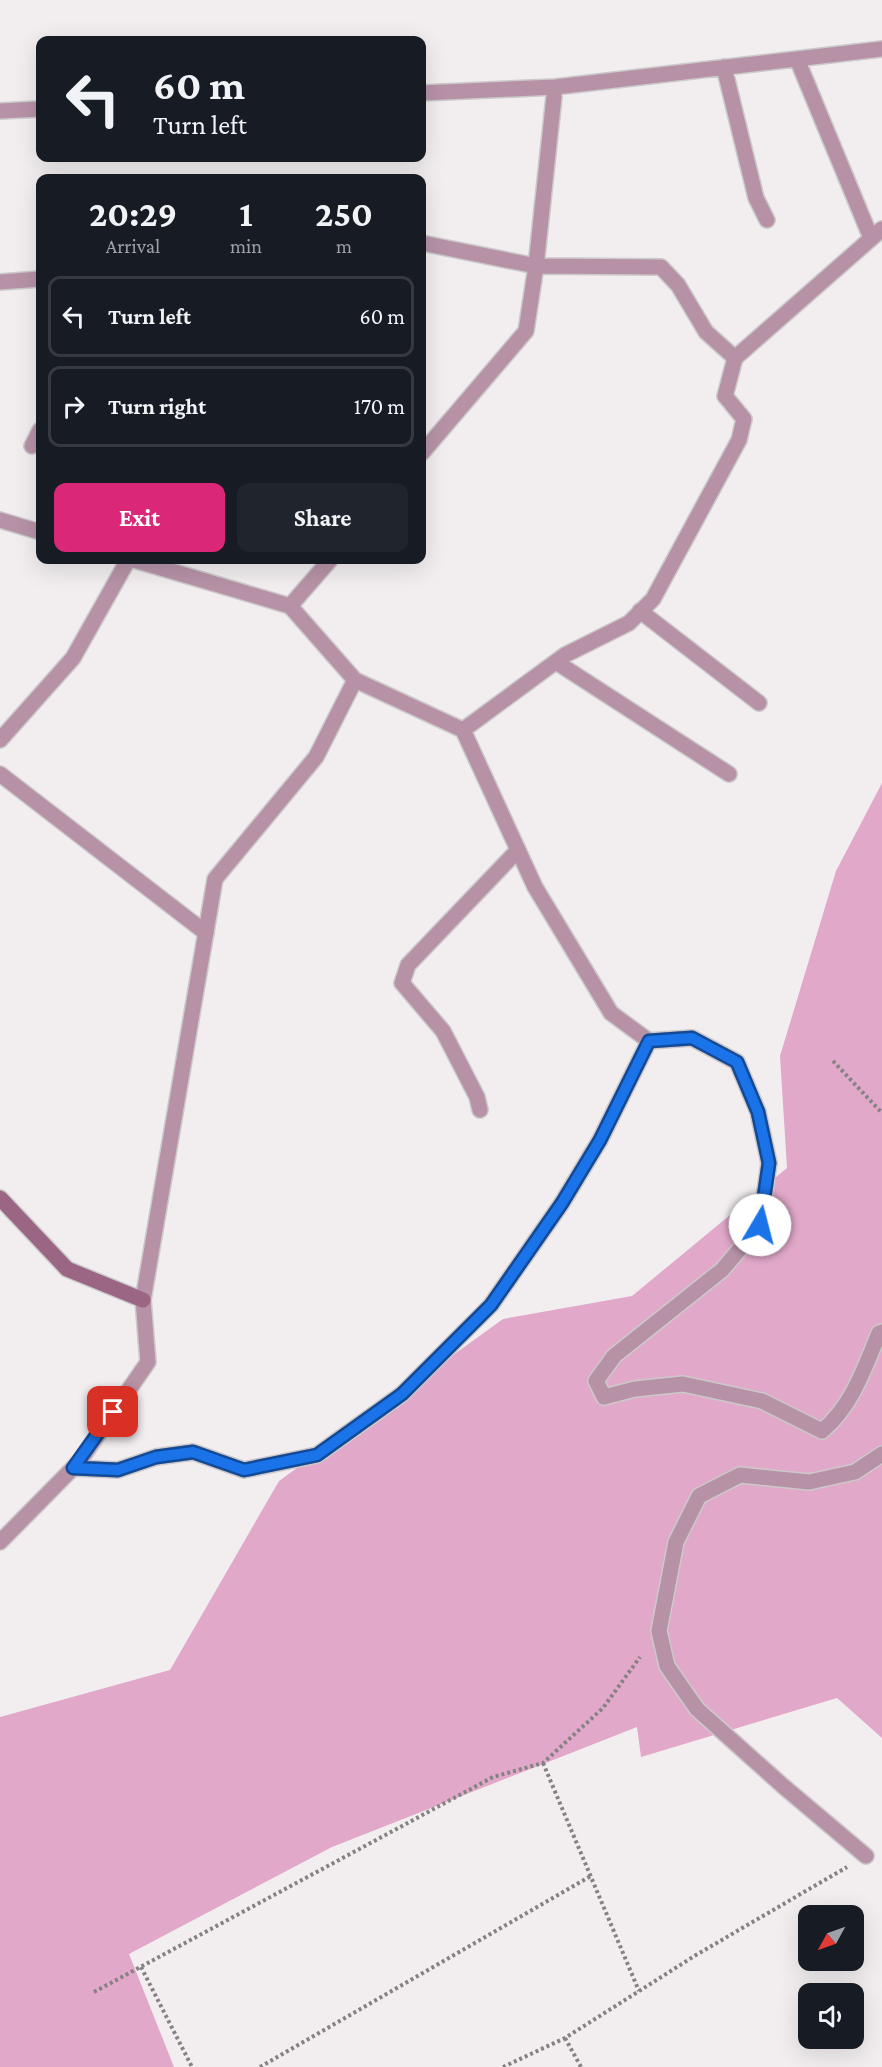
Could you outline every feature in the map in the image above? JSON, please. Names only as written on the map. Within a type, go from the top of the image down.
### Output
[{"type":"street","points":[[426,93],[555,87],[882,49]]},
{"type":"street","points":[[463,730],[556,662],[629,623],[653,599],[739,440],[744,419],[725,396],[735,358],[877,234],[797,59]]},
{"type":"street","points":[[723,67],[756,198],[767,220]]},
{"type":"street","points":[[426,448],[526,331],[536,266],[555,87]]},
{"type":"street","points":[[0,111],[36,109]]},
{"type":"street","points":[[426,244],[536,266],[661,267],[678,285],[705,332],[735,358]]},
{"type":"street","points":[[0,282],[36,279]]},
{"type":"street","points":[[32,446],[36,438]]},
{"type":"street","points":[[0,520],[36,531]]},
{"type":"street","points":[[0,740],[73,658],[126,564]]},
{"type":"street","points":[[148,564],[290,606],[355,680],[463,730],[535,887],[611,1014],[649,1041],[692,1038],[737,1062],[758,1112],[769,1163],[760,1225],[722,1270],[614,1356],[596,1381],[604,1397],[635,1389],[683,1384],[762,1401],[822,1431],[832,1423],[851,1400],[879,1333],[882,1332]]},
{"type":"street","points":[[290,606],[327,564]]},
{"type":"street","points":[[640,611],[759,703]]},
{"type":"street","points":[[556,662],[729,774]]},
{"type":"street","points":[[0,1542],[73,1468],[148,1362],[143,1300],[215,879],[316,757],[355,680]]},
{"type":"street","points":[[0,774],[206,933]]},
{"type":"street","points":[[480,1110],[477,1097],[443,1031],[402,982],[408,965],[518,850]]},
{"type":"street","points":[[73,1468],[118,1470],[156,1457],[193,1452],[244,1470],[317,1455],[402,1394],[491,1305],[562,1203],[600,1140],[649,1041]]},
{"type":"street","points":[[0,1198],[67,1269],[143,1300]]},
{"type":"street","points":[[866,1856],[697,1709],[668,1666],[659,1631],[676,1542],[699,1496],[740,1475],[809,1482],[855,1472],[882,1454]]},
{"type":"path","points":[[833,1061],[882,1113]]},
{"type":"path","points":[[94,1992],[493,1777],[543,1763],[603,1708],[659,1631]]},
{"type":"path","points":[[543,1763],[639,1991]]},
{"type":"path","points":[[503,2067],[565,2038],[639,1991],[866,1856]]},
{"type":"path","points":[[260,2067],[591,1876]]},
{"type":"path","points":[[141,1967],[192,2067]]},
{"type":"path","points":[[565,2038],[582,2067]]},
{"type":"shaded area","points":[[882,783],[882,1738],[837,1698],[641,1757],[637,1727],[332,1847],[129,1954],[174,2067],[0,2067],[0,1717],[170,1670],[279,1481],[503,1319],[632,1296],[787,1168],[780,1056],[836,871]]},
{"type":"route","points":[[113,1412],[73,1468],[118,1470],[156,1457],[193,1452],[244,1470],[317,1455],[402,1394],[491,1305],[562,1203],[600,1140],[649,1041],[692,1038],[737,1062],[758,1112],[769,1163],[760,1225]]}]
